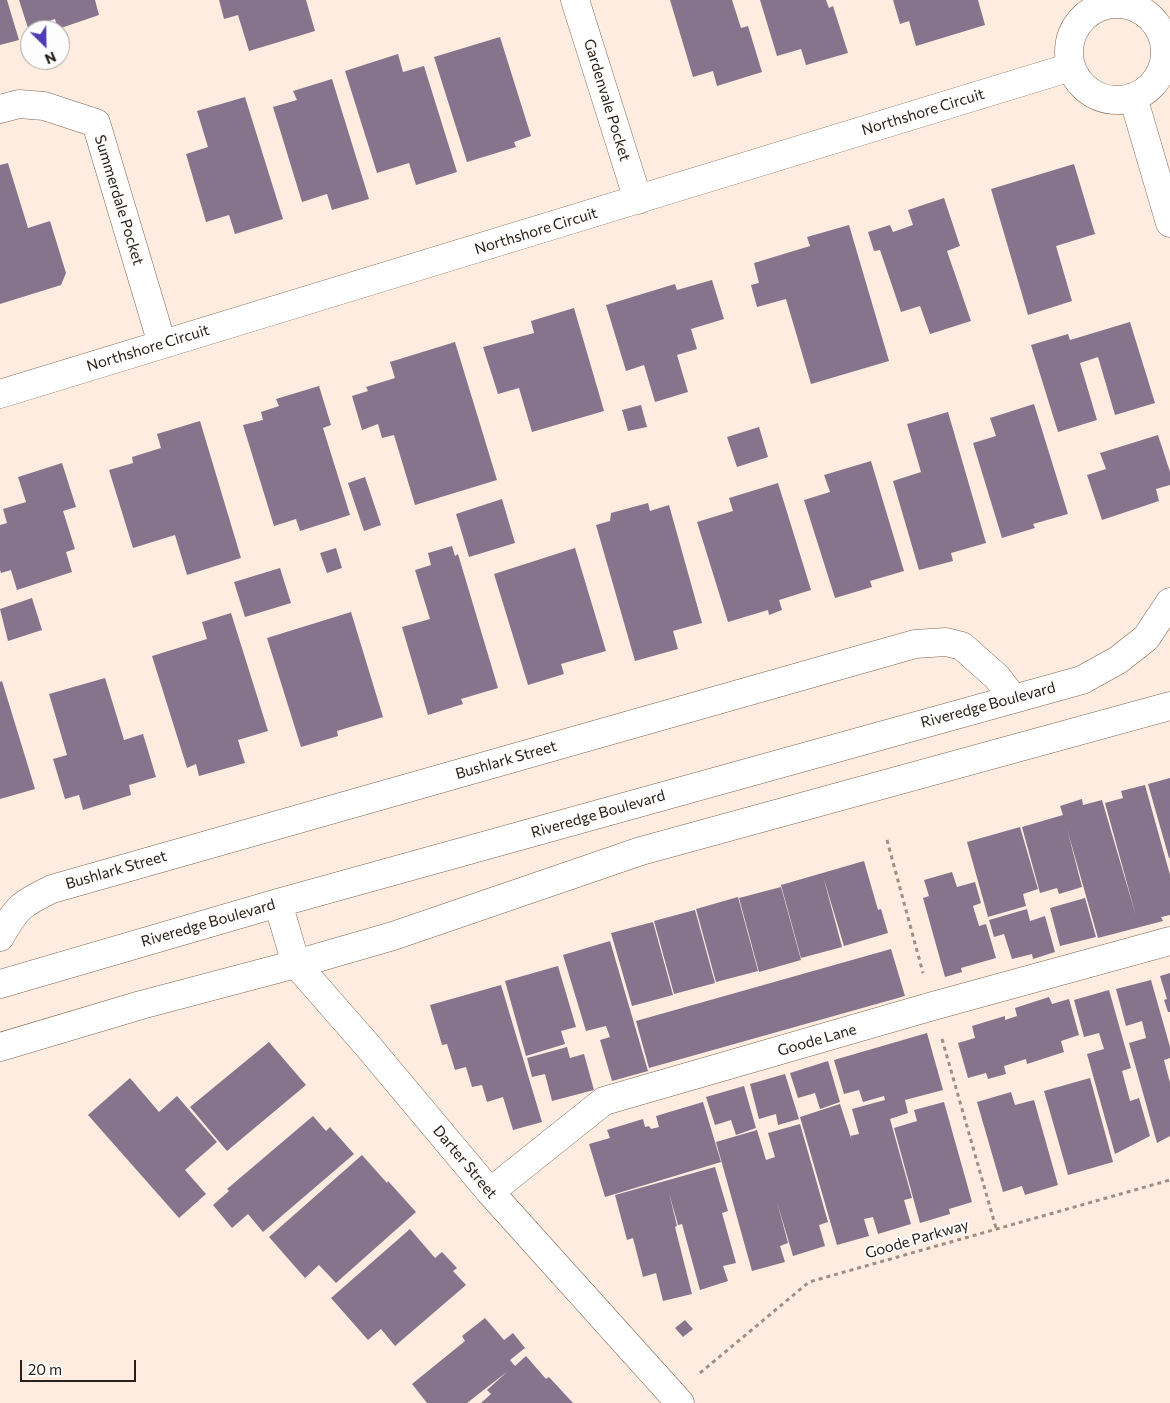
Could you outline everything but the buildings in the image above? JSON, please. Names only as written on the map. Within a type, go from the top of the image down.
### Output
[{"type":"street","name":"Gardenvale Pocket","points":[[576,0],[638,200]]},
{"type":"street","points":[[1102,3],[1130,5],[1142,11],[1161,30],[1167,43],[1161,70],[1155,82],[1145,91],[1133,97],[1118,100],[1103,98],[1089,91],[1078,81],[1071,67],[1068,52],[1071,36],[1078,23],[1102,3]]},
{"type":"street","name":"Northshore Circuit","points":[[0,394],[1071,67]]},
{"type":"street","points":[[1133,97],[1170,223]]},
{"type":"street","name":"Summerdale Pocket","points":[[0,109],[19,104],[44,106],[96,123],[162,344]]},
{"type":"street","name":"Riveredge Boulevard","points":[[0,984],[278,903],[1082,680],[1118,660],[1146,638],[1170,602]]},
{"type":"street","name":"Bushlark Street","points":[[0,937],[12,914],[22,904],[52,889],[915,644],[946,642],[962,646],[997,677],[1013,698]]},
{"type":"street","points":[[0,1047],[141,1005],[393,936],[641,852],[1170,706]]},
{"type":"street","name":"Darter Street","points":[[278,903],[296,964],[490,1192],[680,1403]]},
{"type":"street","name":"Goode Lane","points":[[490,1192],[604,1101],[933,1006],[1170,941]]},
{"type":"path","name":"Goode Parkway","points":[[699,1374],[809,1282],[1170,1180]]}]
